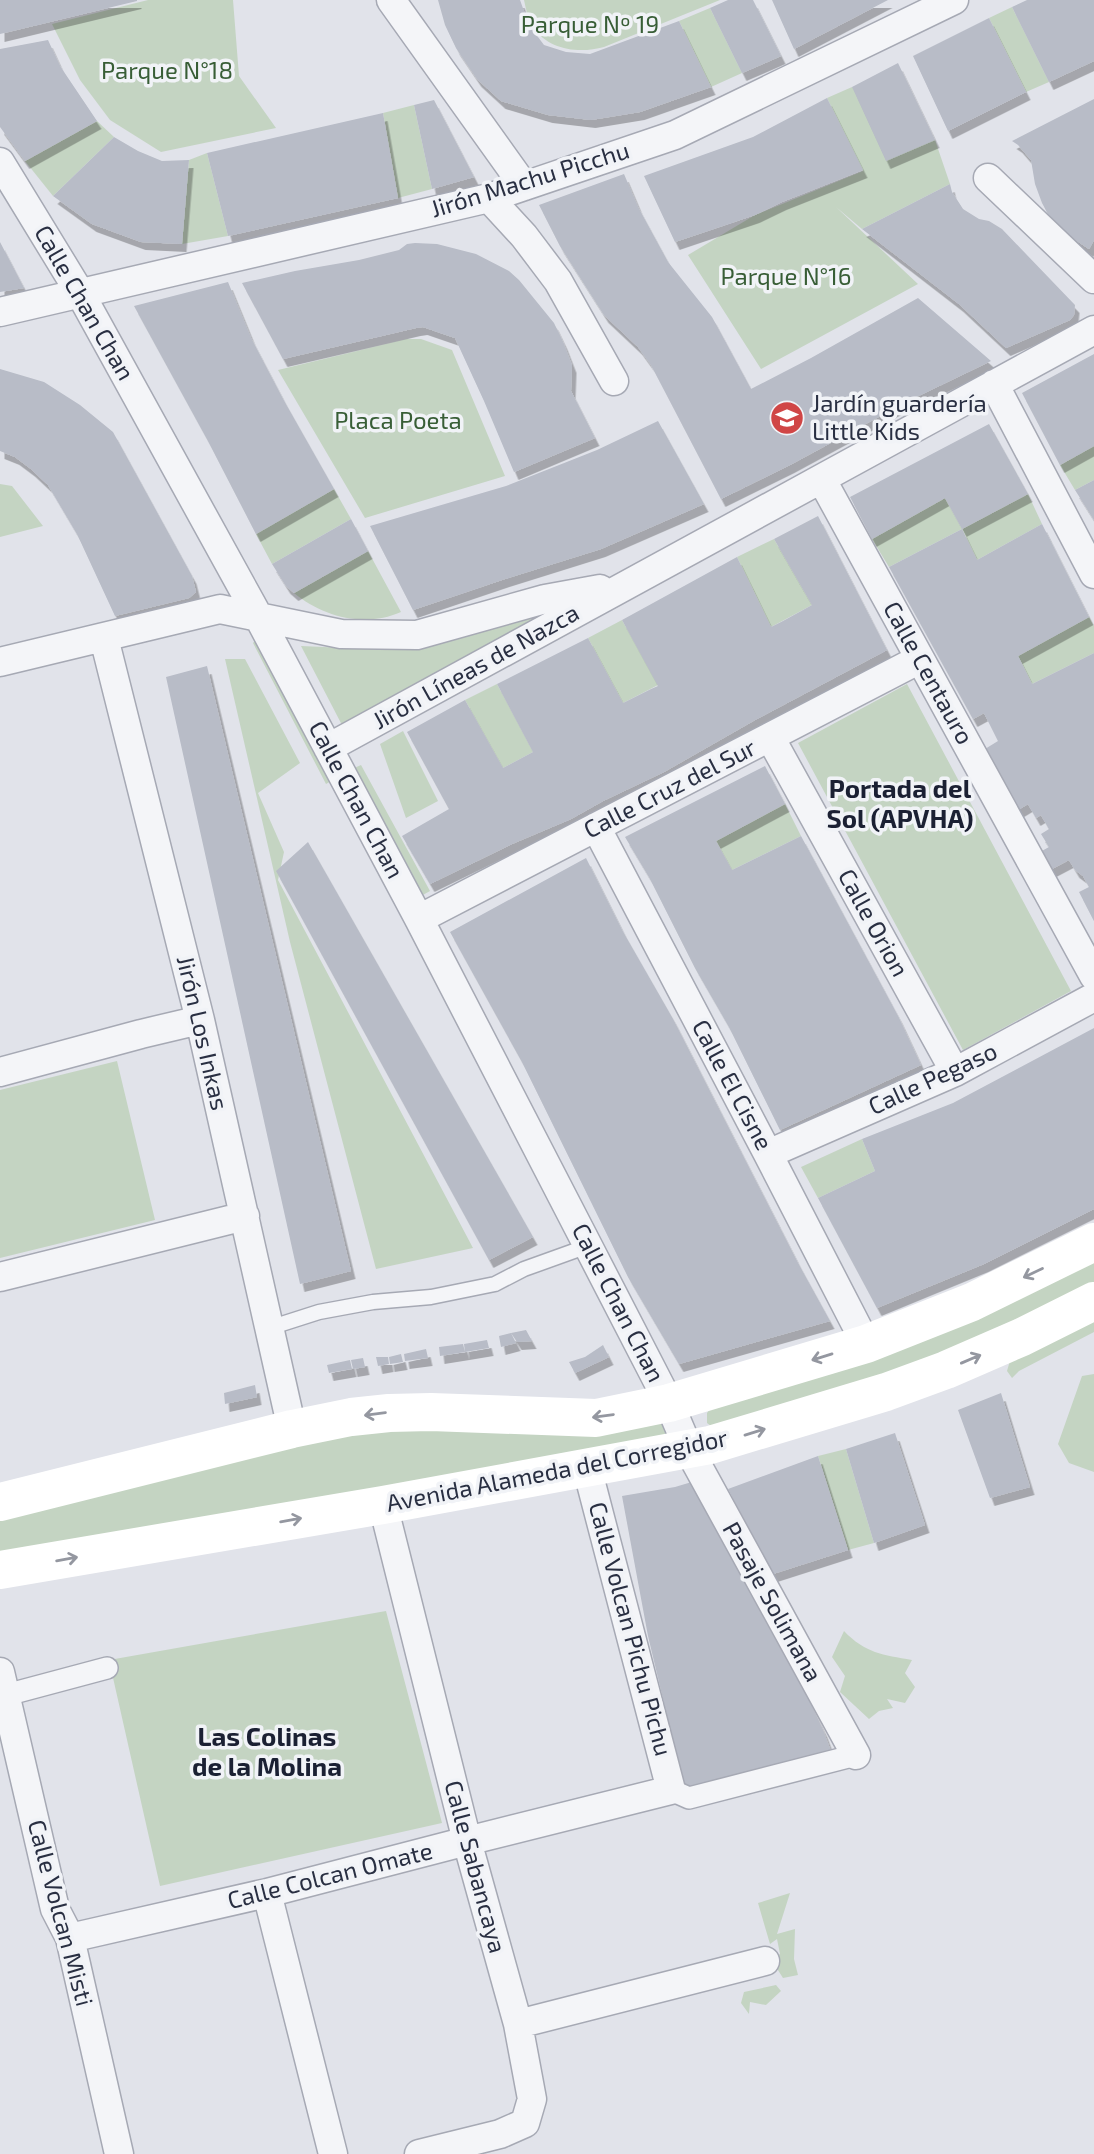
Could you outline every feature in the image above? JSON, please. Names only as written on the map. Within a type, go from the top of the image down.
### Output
[{"type":"main road","name":"Avenida Alameda del Corregidor","points":[[0,1502],[292,1429],[351,1417],[431,1412],[596,1418],[669,1403],[866,1344],[972,1302],[1094,1242]]},
{"type":"main road","name":"Avenida Alameda del Corregidor","points":[[0,1570],[724,1442],[886,1392],[946,1370],[1022,1338],[1094,1301]]},
{"type":"street","points":[[391,0],[524,186]]},
{"type":"street","name":"Jirón Machu Picchu","points":[[0,312],[489,198],[676,135],[954,0]]},
{"type":"street","name":"Calle Chan Chan","points":[[0,162],[80,293],[258,616],[588,1246],[669,1403],[689,1450]]},
{"type":"street","points":[[988,178],[1094,279]]},
{"type":"street","points":[[489,198],[524,236],[558,281],[614,381]]},
{"type":"street","name":"Jirón Líneas de Nazca","points":[[328,748],[1094,330]]},
{"type":"street","points":[[994,384],[1094,574]]},
{"type":"street","name":"Calle Centauro","points":[[822,480],[1094,976]]},
{"type":"street","name":"Jirón Líneas de Nazca","points":[[0,662],[219,609],[341,634],[417,635],[545,599],[623,585]]},
{"type":"street","name":"Jirón Los Inkas","points":[[104,638],[200,1020],[292,1429]]},
{"type":"street","name":"Calle Cruz del Sur","points":[[419,919],[920,659]]},
{"type":"street","name":"Calle Orion","points":[[770,737],[955,1072]]},
{"type":"street","name":"Calle El Cisne","points":[[596,827],[866,1344]]},
{"type":"street","name":"Calle Pegaso","points":[[768,1154],[955,1072],[1094,997]]},
{"type":"street","points":[[1,1068],[200,1020]]},
{"type":"street","points":[[0,1277],[244,1216]]},
{"type":"street","name":"Pasaje Solimana","points":[[689,1450],[856,1755]]},
{"type":"street","name":"Calle Volcan Pichu Pichu","points":[[587,1468],[671,1790]]},
{"type":"street","name":"Calle Sabancaya","points":[[383,1504],[467,1841],[518,2024],[532,2099],[525,2123],[500,2134],[419,2154]]},
{"type":"street","points":[[3,1683],[107,1668]]},
{"type":"street","name":"Calle Volcan Misti","points":[[3,1683],[55,1909],[70,1938],[119,2154]]},
{"type":"street","points":[[671,1790],[689,1798],[856,1755]]},
{"type":"street","name":"Calle Colcan Omate","points":[[70,1938],[267,1893],[671,1790]]},
{"type":"street","points":[[267,1893],[333,2154]]},
{"type":"street","points":[[518,2024],[765,1961]]},
{"type":"lane","points":[[270,1328],[319,1312],[431,1297],[495,1284],[524,1269],[588,1246]]},
{"type":"green space","name":"Parque N°18","points":[[148,0],[233,0],[239,76],[276,128],[161,152],[110,120],[80,80],[52,24]]},
{"type":"green space","name":"Parque Nº 19","points":[[524,0],[720,0],[604,47],[575,50],[555,45],[539,35],[530,21]]},
{"type":"green space","points":[[1012,7],[1049,82],[1026,92],[989,18]]},
{"type":"green space","points":[[710,8],[742,73],[711,87],[679,21]]},
{"type":"green space","name":"Parque N°16","points":[[852,87],[935,140],[950,184],[862,229],[836,207],[918,284],[761,369],[688,255],[755,215],[863,171],[827,98]]},
{"type":"green space","points":[[414,105],[432,189],[398,198],[383,113]]},
{"type":"green space","points":[[97,121],[114,137],[53,196],[25,161]]},
{"type":"green space","points":[[207,153],[228,236],[182,244],[189,160]]},
{"type":"green space","name":"Placa Poeta","points":[[407,339],[421,339],[452,350],[505,476],[365,518],[278,370]]},
{"type":"green space","points":[[1094,446],[1094,480],[1075,490],[1060,465]]},
{"type":"green space","points":[[0,484],[12,486],[43,526],[0,537]]},
{"type":"green space","points":[[334,489],[351,519],[272,564],[256,534]]},
{"type":"green space","points":[[1028,494],[1042,524],[977,560],[962,529]]},
{"type":"green space","points":[[945,498],[962,529],[889,567],[872,539]]},
{"type":"green space","points":[[774,539],[812,605],[771,627],[737,557]]},
{"type":"green space","points":[[368,551],[401,612],[373,619],[345,618],[318,608],[294,593]]},
{"type":"green space","points":[[571,604],[343,727],[301,646],[369,649],[436,642]]},
{"type":"green space","points":[[1089,617],[1094,626],[1094,653],[1032,684],[1018,656]]},
{"type":"green space","points":[[622,620],[658,685],[623,703],[588,638]]},
{"type":"green space","points":[[257,638],[333,780],[326,784],[253,643]]},
{"type":"green space","points":[[225,659],[245,659],[300,763],[258,793],[284,852],[278,880],[473,1248],[376,1269],[290,942]]},
{"type":"green space","points":[[497,684],[533,752],[503,768],[465,700]]},
{"type":"green space","points":[[907,684],[1071,991],[963,1050],[798,743]]},
{"type":"green space","points":[[403,731],[438,801],[406,818],[380,744]]},
{"type":"green space","points":[[361,765],[430,891],[421,896],[352,769]]},
{"type":"green space","points":[[785,804],[801,836],[732,870],[716,841]]},
{"type":"green space","points":[[117,1061],[155,1220],[0,1258],[0,1090]]},
{"type":"green space","points":[[862,1139],[875,1171],[818,1198],[801,1167]]},
{"type":"green space","points":[[1094,1257],[1094,1287],[905,1372],[715,1429],[707,1423],[707,1413],[712,1406]]},
{"type":"green space","points":[[1094,1314],[1094,1332],[1019,1371],[1012,1378],[1007,1371],[1011,1357]]},
{"type":"green space","points":[[1094,1374],[1094,1472],[1069,1463],[1058,1444],[1082,1376]]},
{"type":"green space","points":[[656,1417],[667,1427],[667,1437],[0,1558],[0,1515],[332,1433]]},
{"type":"green space","points":[[846,1449],[874,1543],[848,1550],[818,1456]]},
{"type":"green space","points":[[386,1611],[442,1823],[160,1886],[109,1660]]},
{"type":"green space","points":[[844,1631],[867,1649],[912,1660],[905,1673],[915,1687],[905,1703],[887,1699],[893,1708],[879,1711],[869,1719],[840,1692],[845,1676],[832,1657]]},
{"type":"green space","points":[[790,1893],[777,1934],[795,1929],[794,1959],[798,1975],[783,1978],[776,1967],[775,1957],[780,1954],[777,1939],[770,1944],[758,1903]]},
{"type":"green space","points":[[776,1985],[781,1991],[766,2005],[750,2002],[749,2014],[741,2003],[744,1992]]},
{"type":"building","points":[[0,0],[137,0],[137,1],[0,34]]},
{"type":"building","points":[[438,0],[520,0],[529,25],[544,45],[566,52],[590,54],[679,21],[711,87],[640,112],[591,120],[548,115],[501,101],[477,79],[456,48],[445,25]]},
{"type":"building","points":[[728,0],[753,0],[781,56],[742,73],[710,8]]},
{"type":"building","points":[[772,0],[888,0],[794,49]]},
{"type":"building","points":[[1027,0],[1094,0],[1094,61],[1049,82],[1012,7]]},
{"type":"building","points":[[989,18],[1026,92],[948,131],[913,56]]},
{"type":"building","points":[[48,40],[60,66],[97,121],[25,161],[0,127],[0,49]]},
{"type":"building","points":[[898,63],[935,140],[886,161],[852,87]]},
{"type":"building","points":[[827,98],[863,170],[755,215],[675,242],[644,176],[753,137]]},
{"type":"building","points":[[1094,99],[1094,240],[1089,249],[1074,239],[1048,214],[1035,184],[1031,160],[1012,141]]},
{"type":"building","points":[[434,100],[474,177],[432,189],[414,105]]},
{"type":"building","points":[[383,113],[398,198],[228,236],[207,153]]},
{"type":"building","points":[[114,137],[162,161],[189,160],[182,244],[141,242],[92,224],[53,196]]},
{"type":"building","points":[[624,174],[638,207],[668,262],[712,317],[751,389],[918,298],[991,361],[908,401],[721,499],[651,365],[638,347],[604,315],[560,246],[539,205]]},
{"type":"building","points":[[950,184],[963,209],[1002,229],[1075,305],[1074,315],[1070,320],[1006,348],[959,304],[862,229]]},
{"type":"building","points":[[0,242],[24,288],[0,292]]},
{"type":"building","points":[[415,243],[437,244],[476,254],[509,271],[519,280],[554,323],[572,365],[571,391],[595,438],[514,472],[455,338],[423,327],[283,359],[242,283],[359,260]]},
{"type":"building","points":[[228,282],[251,338],[334,489],[256,534],[134,306]]},
{"type":"building","points":[[1094,354],[1094,446],[1060,465],[1022,393]]},
{"type":"building","points":[[0,369],[44,382],[80,405],[113,432],[192,576],[196,592],[189,598],[115,616],[77,534],[48,485],[15,457],[0,451]]},
{"type":"building","points":[[658,421],[704,504],[601,549],[413,610],[370,526],[506,486],[597,450]]},
{"type":"building","points":[[989,424],[1028,494],[962,529],[945,498],[872,539],[850,497]]},
{"type":"building","points":[[1094,480],[1094,520],[1075,490]]},
{"type":"building","points":[[818,516],[887,650],[664,772],[571,819],[430,884],[402,836],[449,809],[407,732],[465,700],[503,768],[533,752],[497,684],[588,638],[623,703],[658,686],[622,620],[737,557],[771,627],[783,621],[812,605],[774,539]]},
{"type":"building","points":[[351,519],[368,551],[294,593],[286,586],[272,564]]},
{"type":"building","points":[[1042,524],[1089,617],[1018,656],[1032,684],[1094,653],[1094,921],[1079,892],[1089,887],[1083,876],[1069,860],[1050,870],[1040,852],[1049,847],[1041,834],[1049,829],[1041,815],[1036,818],[1028,804],[1018,810],[985,749],[998,741],[984,713],[973,719],[889,567],[962,529],[977,560]]},
{"type":"building","points":[[207,666],[351,1271],[300,1284],[166,677]]},
{"type":"building","points":[[765,766],[785,804],[716,841],[732,870],[801,836],[898,1016],[921,1065],[780,1130],[729,1027],[625,837]]},
{"type":"building","points":[[308,842],[533,1237],[489,1260],[276,871]]},
{"type":"building","points":[[586,858],[830,1321],[679,1364],[628,1277],[522,1062],[450,932]]},
{"type":"building","points":[[1094,1028],[1094,1209],[984,1264],[877,1308],[818,1198],[875,1171],[862,1139],[953,1103]]},
{"type":"building","points":[[526,1330],[532,1341],[517,1342],[511,1333]]},
{"type":"building","points":[[511,1333],[516,1343],[501,1347],[499,1336]]},
{"type":"building","points":[[487,1340],[489,1348],[465,1352],[464,1344]]},
{"type":"building","points":[[463,1344],[465,1352],[440,1356],[439,1347]]},
{"type":"building","points":[[603,1345],[609,1357],[575,1373],[569,1362],[585,1357]]},
{"type":"building","points":[[426,1349],[428,1358],[405,1361],[404,1354]]},
{"type":"building","points":[[401,1354],[403,1362],[390,1364],[389,1357]]},
{"type":"building","points":[[376,1357],[388,1357],[389,1364],[378,1366]]},
{"type":"building","points":[[363,1358],[365,1367],[353,1369],[351,1360]]},
{"type":"building","points":[[350,1360],[352,1369],[329,1373],[327,1365]]},
{"type":"building","points":[[255,1385],[257,1397],[225,1404],[224,1393]]},
{"type":"building","points":[[1001,1393],[1030,1487],[990,1498],[958,1410]]},
{"type":"building","points":[[895,1433],[925,1525],[874,1543],[846,1449]]},
{"type":"building","points":[[818,1456],[848,1550],[773,1574],[728,1489]]},
{"type":"building","points":[[695,1481],[783,1645],[832,1754],[685,1791],[648,1636],[622,1496]]},
{"type":"place","name":"Jardín guardería Little Kids","points":[[787,418]]},
{"type":"district","name":"Portada del Sol (APVHA)","points":[[900,804]]},
{"type":"district","name":"Las Colinas de la Molina","points":[[267,1752]]}]
